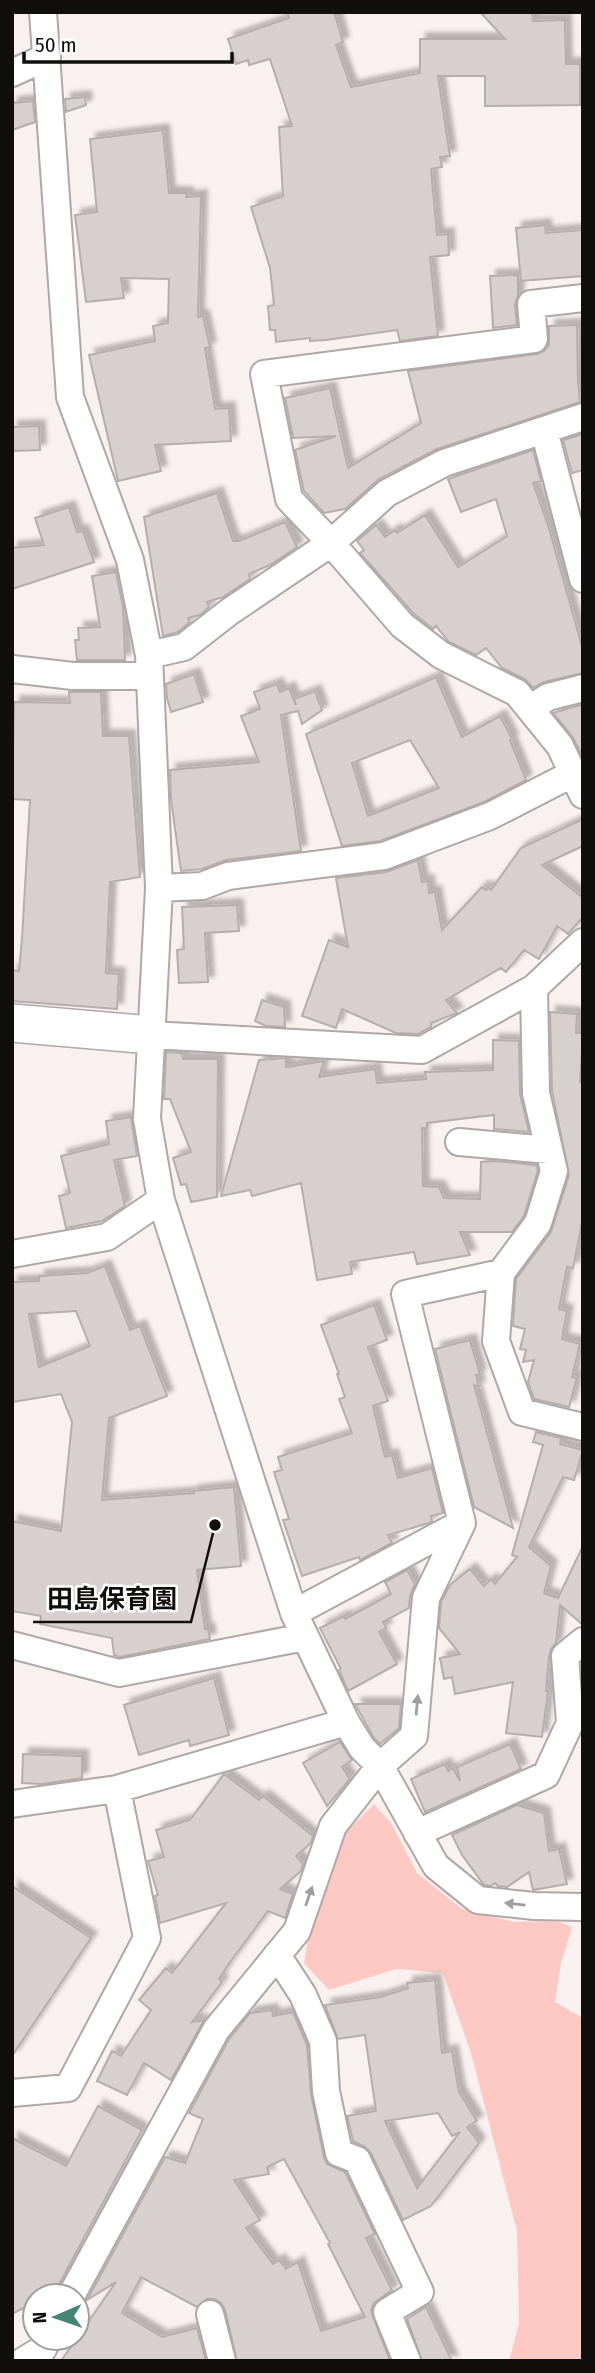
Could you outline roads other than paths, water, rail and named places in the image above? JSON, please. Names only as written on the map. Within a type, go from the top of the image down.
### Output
[{"type":"street","points":[[43,12],[70,397],[130,560],[149,666],[159,888],[147,1119],[161,1200],[293,1613],[346,1722],[371,1757],[436,1867],[478,1899],[534,1906],[583,1907]]},
{"type":"street","points":[[12,73],[47,57]]},
{"type":"street","points":[[159,888],[202,886],[228,876],[384,856],[578,784],[560,746],[517,693],[441,654],[402,625],[331,542],[289,499],[264,374],[534,339],[531,303],[583,298]]},
{"type":"street","points":[[12,669],[73,676],[149,666],[184,647],[229,612],[331,542],[387,493],[444,463],[583,417]]},
{"type":"street","points":[[544,430],[583,579]]},
{"type":"street","points":[[530,709],[548,697],[583,688]]},
{"type":"street","points":[[12,1023],[151,1035],[422,1050],[534,988],[583,942]]},
{"type":"street","points":[[534,988],[536,1093],[554,1171],[538,1223],[500,1273],[496,1341],[522,1412],[583,1427]]},
{"type":"street","points":[[459,1142],[549,1150]]},
{"type":"street","points":[[12,1254],[107,1237],[161,1200]]},
{"type":"street","points":[[79,2282],[216,2030],[297,1931],[333,1826],[371,1757],[414,1736],[426,1598],[462,1523],[405,1294],[500,1273]]},
{"type":"street","points":[[293,1613],[462,1523]]},
{"type":"street","points":[[12,1645],[119,1673],[306,1637]]},
{"type":"street","points":[[417,1833],[546,1776],[570,1723],[565,1656],[583,1641]]},
{"type":"street","points":[[12,1804],[117,1789],[346,1722]]},
{"type":"street","points":[[12,2093],[68,2088],[147,1938],[117,1789]]},
{"type":"street","points":[[277,1955],[303,1995],[323,2041],[326,2091],[339,2153],[357,2160],[419,2292],[387,2312],[407,2361]]},
{"type":"street","points":[[210,2314],[222,2361]]},
{"type":"place","name":"田島保育園","points":[[215,1525]]}]
